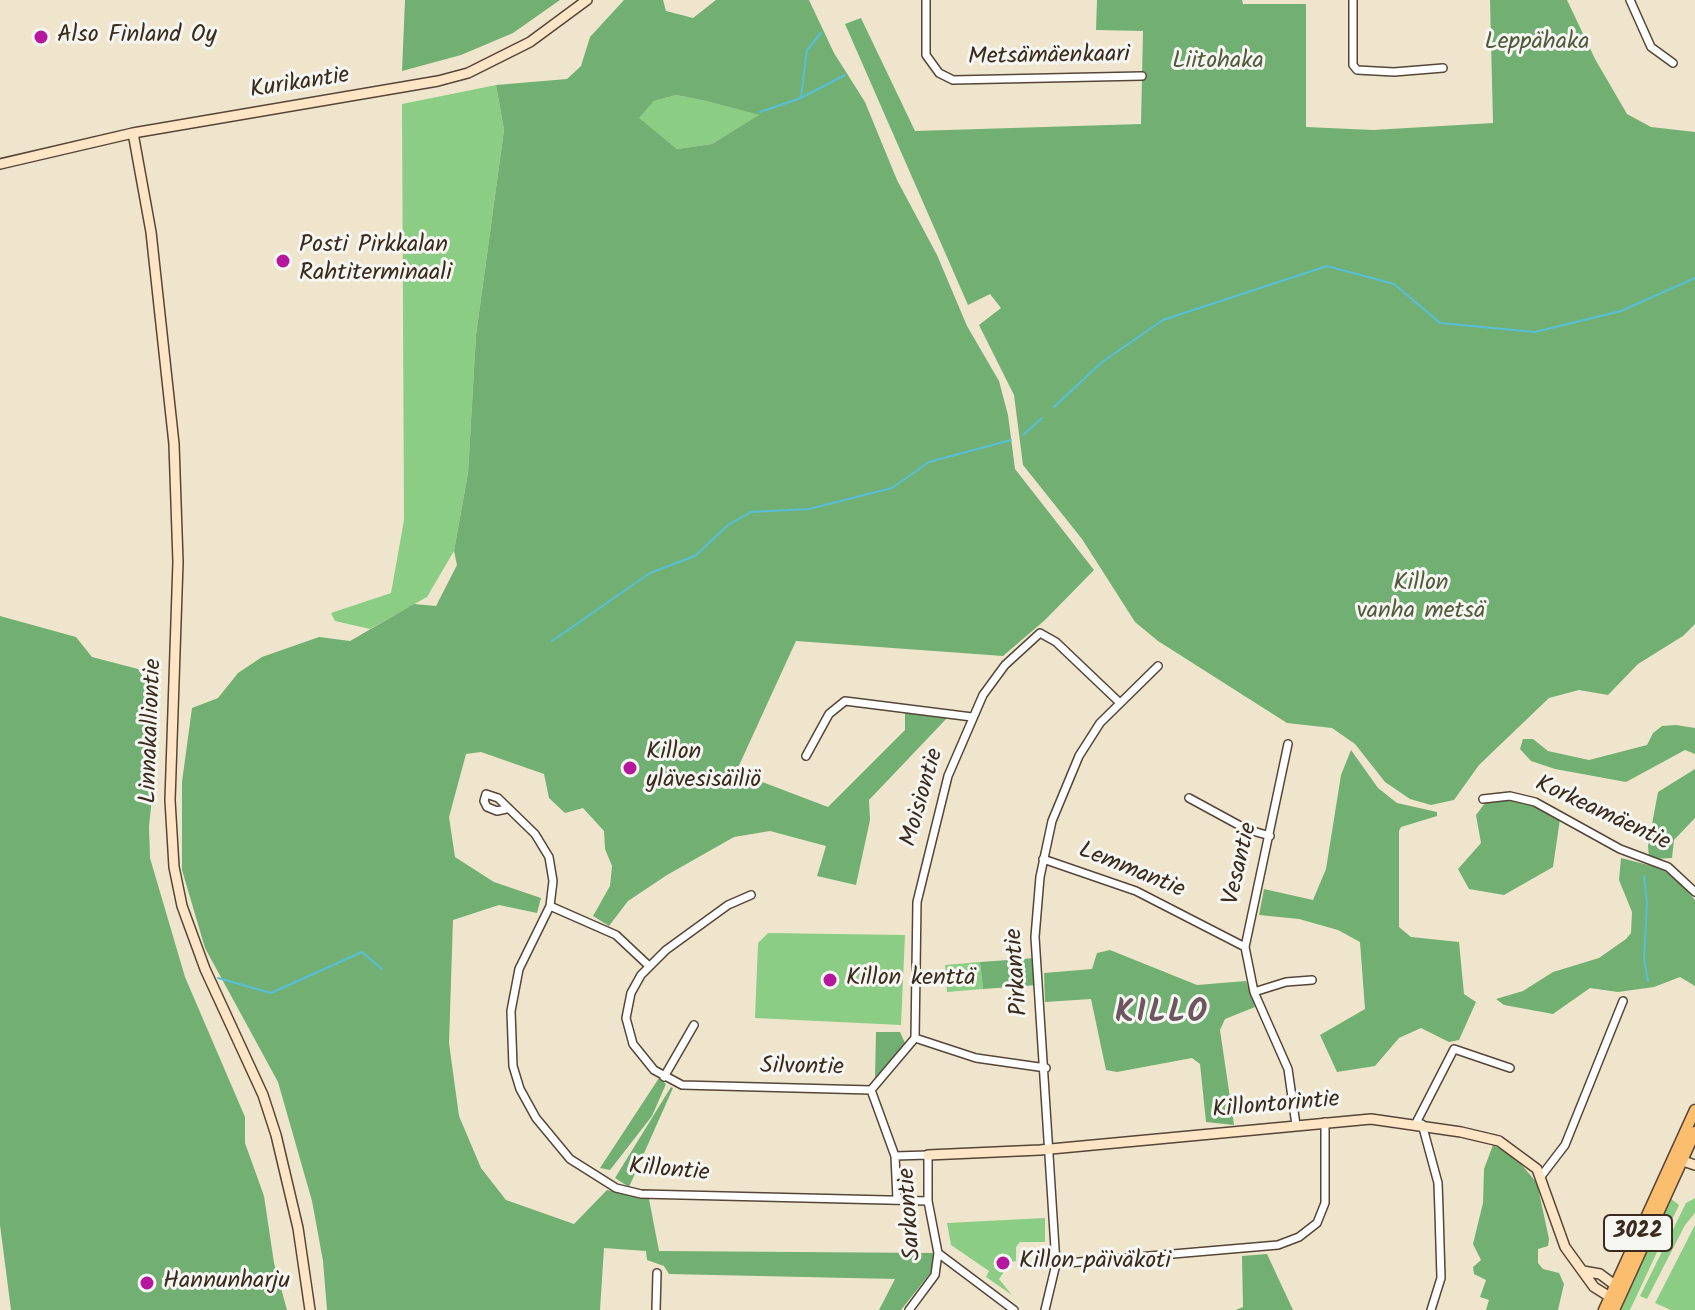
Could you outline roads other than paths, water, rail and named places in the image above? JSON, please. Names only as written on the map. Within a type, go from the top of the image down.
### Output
[{"type":"main road","name":"Kurikantie","points":[[0,164],[66,146],[409,87],[468,73],[530,42],[587,0]]},
{"type":"main road","name":"Linnakalliontie","points":[[133,133],[151,232],[174,444],[178,562],[170,800],[174,867],[182,906],[205,969],[263,1095],[276,1135],[298,1228],[310,1310]]},
{"type":"main road","name":"3022","points":[[1688,1148],[1695,1110]]},
{"type":"main road","name":"Killontorintie","points":[[928,1155],[1371,1119],[1419,1124],[1499,1141],[1542,1175]]},
{"type":"main road","name":"3022","points":[[1604,1310],[1617,1292],[1678,1159],[1688,1148],[1695,1132]]},
{"type":"main road","points":[[1678,1159],[1695,1165]]},
{"type":"main road","points":[[1542,1175],[1562,1240],[1594,1287],[1617,1292]]},
{"type":"main road","points":[[1583,1271],[1600,1274],[1617,1292]]},
{"type":"main road","name":"3022","points":[[1614,1310],[1617,1292]]},
{"type":"street","name":"Metsämäenkaari","points":[[926,0],[926,55],[939,73],[953,80],[1142,76]]},
{"type":"street","points":[[1353,0],[1353,65],[1357,70],[1394,72],[1443,68]]},
{"type":"street","points":[[1630,0],[1651,47],[1673,63]]},
{"type":"street","name":"Moisiontie","points":[[915,1038],[917,902],[948,776],[972,717],[1005,665],[1040,633],[1056,642],[1119,702]]},
{"type":"street","name":"Pirkantie","points":[[1045,1310],[1056,1264],[1046,1068],[1035,937],[1043,859],[1052,821],[1069,777],[1095,730],[1119,702],[1158,666]]},
{"type":"street","points":[[806,756],[829,714],[845,701],[972,717]]},
{"type":"street","name":"Vesantie","points":[[1288,744],[1245,947],[1254,992],[1286,1062],[1296,1125]]},
{"type":"street","name":"Korkeamäentie","points":[[1483,799],[1510,796],[1535,802],[1620,849],[1668,867],[1695,892]]},
{"type":"street","points":[[1189,798],[1246,829],[1270,836]]},
{"type":"street","name":"Killontie","points":[[506,809],[544,846],[553,881],[550,906],[519,969],[511,1011],[511,1044],[516,1079],[545,1131],[570,1159],[616,1188],[641,1194],[928,1201]]},
{"type":"street","name":"Lemmantie","points":[[1043,859],[1136,891],[1245,947]]},
{"type":"street","points":[[694,1025],[664,1077],[643,1059],[633,1044],[626,1018],[631,993],[648,965],[728,905],[751,895]]},
{"type":"street","points":[[550,906],[616,935],[648,965]]},
{"type":"street","points":[[1254,992],[1286,982],[1312,980]]},
{"type":"street","points":[[1542,1175],[1565,1145],[1623,1001]]},
{"type":"street","points":[[871,1090],[915,1038],[976,1058],[1046,1068]]},
{"type":"street","points":[[1431,1310],[1441,1278],[1438,1183],[1419,1124],[1454,1049],[1510,1068]]},
{"type":"street","name":"Silvontie","points":[[664,1077],[693,1087],[871,1090],[895,1156],[897,1199]]},
{"type":"street","points":[[1056,1264],[1278,1245],[1299,1237],[1317,1223],[1325,1203],[1325,1122]]},
{"type":"street","name":"Killontorintie","points":[[895,1156],[928,1155]]},
{"type":"street","name":"Sarkontie","points":[[909,1310],[935,1275],[938,1253],[928,1201],[928,1155]]},
{"type":"street","points":[[938,1253],[1014,1310]]},
{"type":"street","points":[[656,1310],[657,1273]]},
{"type":"waterway","points":[[801,97],[807,50],[821,33]]},
{"type":"waterway","points":[[760,112],[801,98],[845,75]]},
{"type":"waterway","points":[[1054,407],[1102,362],[1163,320],[1327,266],[1394,284],[1440,323],[1535,332],[1621,311],[1695,278]]},
{"type":"waterway","points":[[1023,435],[1042,418]]},
{"type":"waterway","points":[[552,641],[650,573],[695,556],[728,525],[751,512],[809,509],[892,488],[929,462],[1011,440]]},
{"type":"waterway","points":[[1644,876],[1647,903],[1644,958],[1648,981]]},
{"type":"waterway","points":[[218,978],[271,993],[362,952],[382,969]]},
{"type":"place","name":"Also Finland Oy","points":[[41,37]]},
{"type":"place","name":"Posti Pirkkalan Rahtiterminaali","points":[[283,261]]},
{"type":"place","name":"Killon ylävesisäiliö","points":[[630,768]]},
{"type":"place","name":"Killon kenttä","points":[[830,980]]},
{"type":"place","name":"Killon päiväkoti","points":[[1003,1263]]},
{"type":"place","name":"Hannunharju","points":[[147,1283]]},
{"type":"district","name":"KILLO","points":[[1162,1016]]},
{"type":"park label","name":"Leppähaka","points":[[1537,44]]},
{"type":"park label","name":"Liitohaka","points":[[1218,63]]},
{"type":"park label","name":"Killon vanha metsä","points":[[1421,599]]}]
